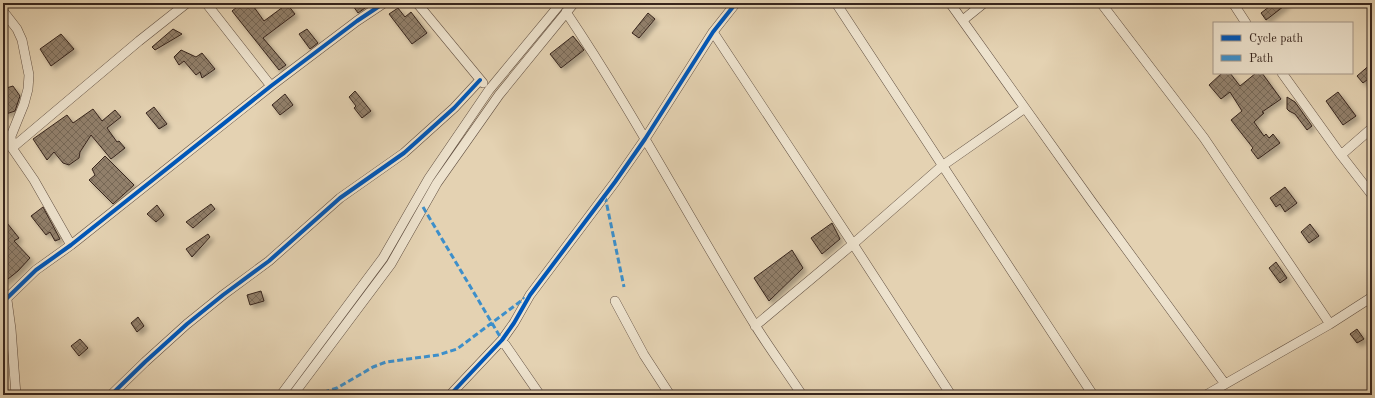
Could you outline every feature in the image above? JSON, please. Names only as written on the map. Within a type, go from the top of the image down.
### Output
[{"type":"street","points":[[12,148],[139,41],[187,3]]},
{"type":"street","points":[[206,3],[271,86]]},
{"type":"street","points":[[16,395],[11,329],[5,301],[36,270],[71,245],[271,86],[357,21],[384,3]]},
{"type":"street","points":[[417,3],[489,90]]},
{"type":"street","points":[[281,395],[383,258],[429,178],[489,90],[561,3]]},
{"type":"street","points":[[292,395],[390,264],[437,183],[499,94],[574,3]]},
{"type":"street","points":[[450,395],[502,340],[514,323],[530,295],[612,187],[645,139],[713,32],[736,3]]},
{"type":"street","points":[[836,3],[1093,395]]},
{"type":"street","points":[[950,3],[1101,215],[1225,384]]},
{"type":"street","points":[[963,20],[984,3]]},
{"type":"street","points":[[1101,3],[1204,138],[1330,324]]},
{"type":"street","points":[[1233,3],[1245,22]]},
{"type":"street","points":[[3,10],[17,29],[22,40],[29,75],[28,89],[24,104],[11,136],[12,148],[34,180],[71,245]]},
{"type":"street","points":[[566,12],[584,38],[645,139],[755,326],[802,395]]},
{"type":"street","points":[[713,32],[951,395]]},
{"type":"street","points":[[1283,74],[1340,155],[1372,195]]},
{"type":"street","points":[[111,395],[187,324],[223,294],[269,261],[340,198],[404,153],[454,108],[480,80]]},
{"type":"street","points":[[755,326],[853,244],[942,166],[1025,108]]},
{"type":"street","points":[[1340,155],[1372,128]]},
{"type":"street","points":[[1206,395],[1330,324],[1372,297]]},
{"type":"street","points":[[615,301],[644,355],[670,395]]},
{"type":"street","points":[[502,340],[540,395]]},
{"type":"building","points":[[242,3],[251,3],[264,21],[287,4],[295,14],[263,38],[286,65],[279,70],[232,11]]},
{"type":"building","points":[[351,3],[372,3],[358,13]]},
{"type":"building","points":[[1274,3],[1288,3],[1266,20],[1261,13]]},
{"type":"building","points":[[398,8],[405,17],[411,12],[427,33],[412,44],[389,14]]},
{"type":"building","points":[[648,13],[655,19],[639,38],[632,33]]},
{"type":"building","points":[[173,29],[182,34],[155,50],[152,47]]},
{"type":"building","points":[[307,29],[318,43],[310,49],[299,34]]},
{"type":"building","points":[[61,34],[74,49],[51,66],[40,49]]},
{"type":"building","points":[[573,36],[584,50],[561,68],[550,54]]},
{"type":"building","points":[[181,50],[196,57],[202,53],[215,69],[202,78],[200,72],[196,75],[184,61],[179,65],[174,57]]},
{"type":"building","points":[[1372,63],[1372,76],[1363,83],[1357,76]]},
{"type":"building","points":[[1221,74],[1231,74],[1240,86],[1255,74],[1263,74],[1281,99],[1262,112],[1264,113],[1254,122],[1264,136],[1266,134],[1269,138],[1273,134],[1280,143],[1258,159],[1251,150],[1253,148],[1231,120],[1242,111],[1230,92],[1221,99],[1209,85]]},
{"type":"building","points":[[13,86],[20,96],[15,111],[6,114],[3,110],[3,89]]},
{"type":"building","points":[[355,91],[371,111],[362,118],[354,108],[356,106],[349,97]]},
{"type":"building","points":[[1338,92],[1356,116],[1343,125],[1326,101]]},
{"type":"building","points":[[285,94],[293,105],[280,115],[272,105]]},
{"type":"building","points":[[1287,97],[1295,102],[1312,126],[1307,130],[1295,114],[1287,109]]},
{"type":"building","points":[[154,107],[167,124],[159,129],[146,113]]},
{"type":"building","points":[[93,109],[102,121],[115,110],[121,117],[107,128],[117,142],[119,141],[125,148],[111,159],[91,135],[80,152],[79,158],[69,165],[63,163],[54,152],[47,160],[33,139],[67,115],[73,123]]},
{"type":"building","points":[[105,156],[134,185],[113,204],[89,180],[95,175],[92,169]]},
{"type":"building","points":[[1285,187],[1297,203],[1285,212],[1280,204],[1276,207],[1270,198]]},
{"type":"building","points":[[211,204],[215,209],[193,228],[186,222]]},
{"type":"building","points":[[157,205],[164,215],[156,222],[147,214]]},
{"type":"building","points":[[43,207],[60,239],[55,241],[50,232],[46,235],[31,216]]},
{"type":"building","points":[[3,218],[19,238],[14,241],[30,258],[18,271],[3,283]]},
{"type":"building","points":[[832,223],[840,239],[822,254],[811,238]]},
{"type":"building","points":[[1310,224],[1319,236],[1309,243],[1301,232]]},
{"type":"building","points":[[208,234],[210,237],[192,257],[186,249]]},
{"type":"building","points":[[792,250],[803,268],[769,301],[754,278]]},
{"type":"building","points":[[1276,262],[1287,278],[1280,283],[1269,268]]},
{"type":"building","points":[[261,291],[264,301],[250,305],[247,295]]},
{"type":"building","points":[[138,317],[144,326],[137,332],[131,323]]},
{"type":"building","points":[[1357,329],[1364,339],[1357,343],[1350,334]]},
{"type":"building","points":[[80,339],[88,348],[79,356],[71,346]]},
{"type":"marked path","points":[[605,196],[624,287]]},
{"type":"marked path","points":[[423,207],[502,340]]},
{"type":"marked path","points":[[315,395],[337,388],[373,367],[386,362],[438,355],[457,349],[525,298]]},
{"type":"cycle path","points":[[3,302],[36,270],[71,245],[271,86],[357,21],[384,3]]},
{"type":"cycle path","points":[[450,395],[502,340],[514,323],[530,295],[615,182],[645,139],[713,32],[736,3]]},
{"type":"cycle path","points":[[111,395],[187,324],[269,261],[340,198],[404,153],[454,108],[480,80]]}]
